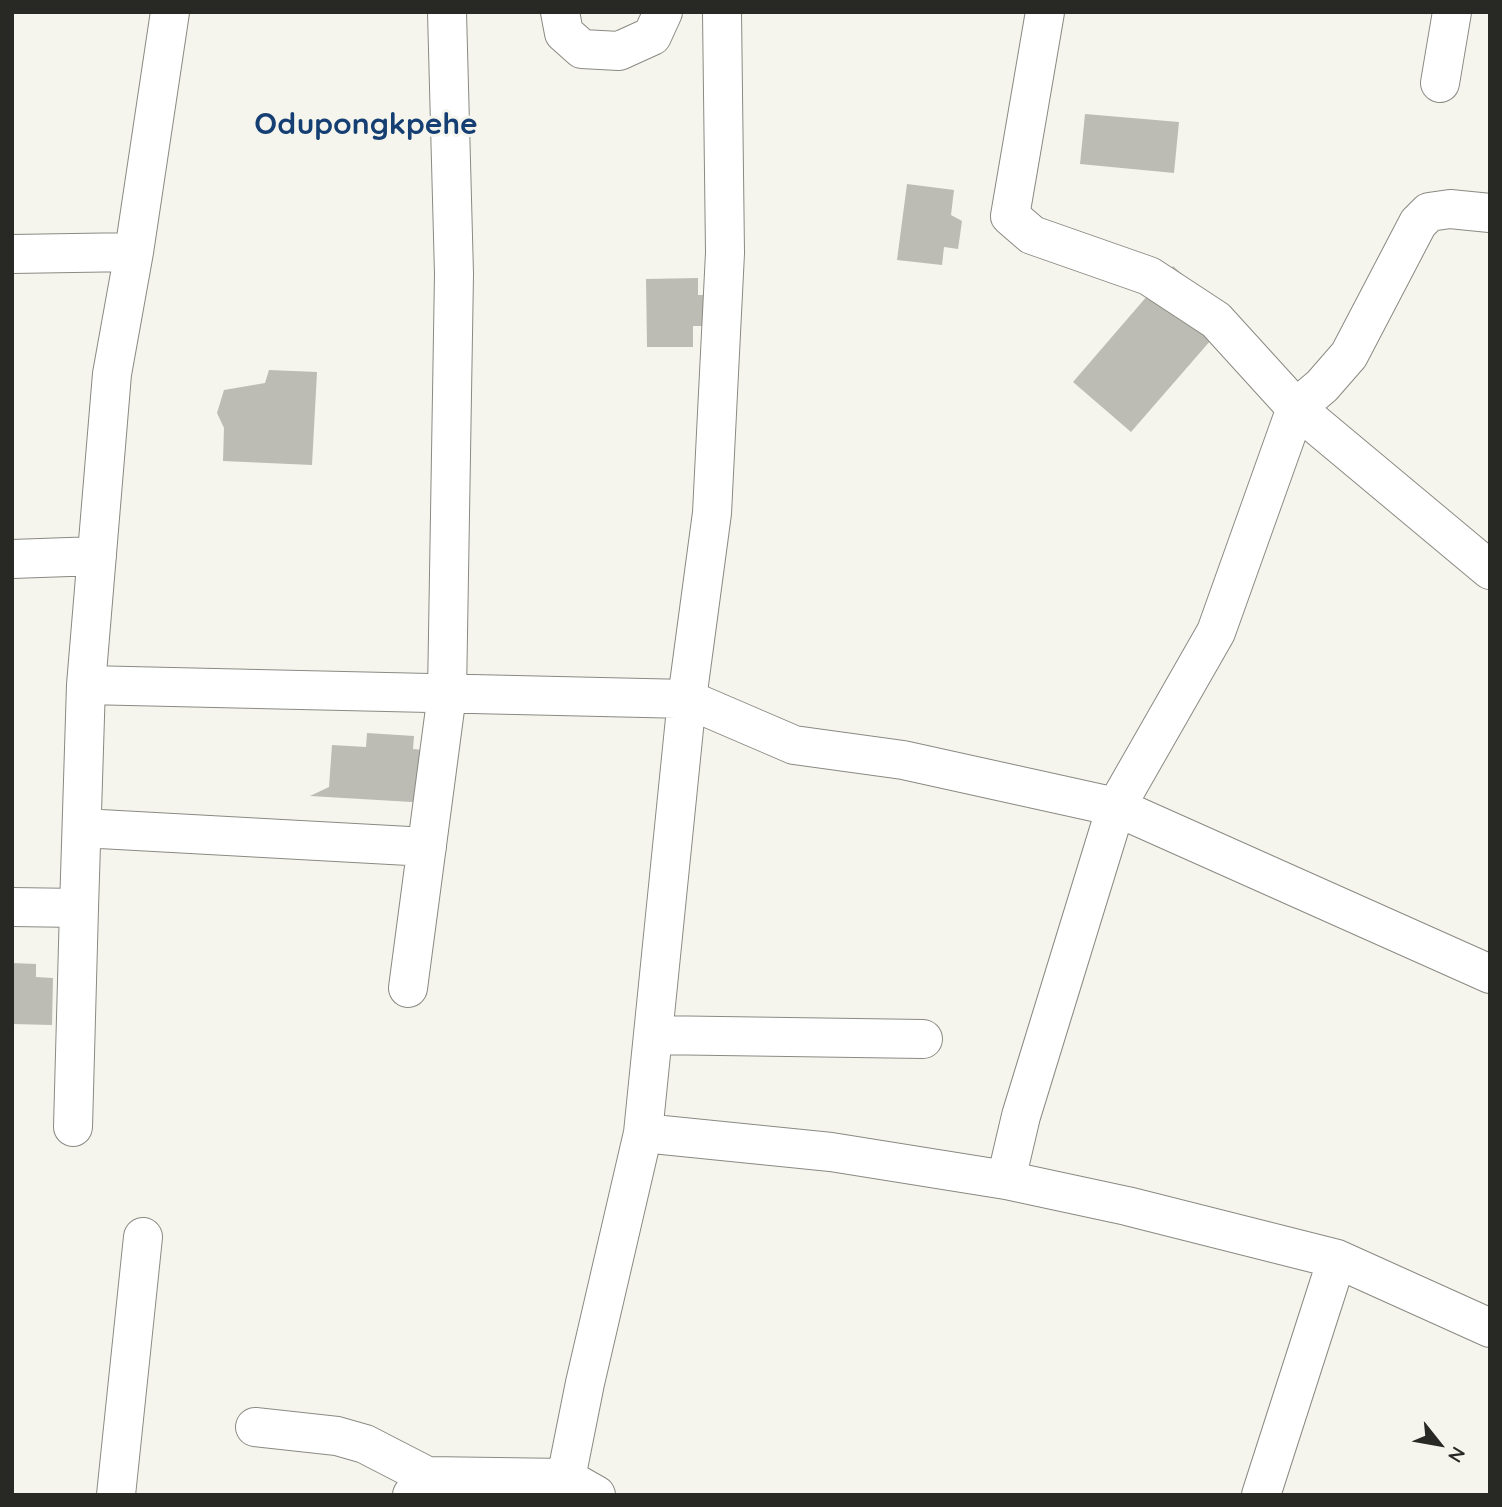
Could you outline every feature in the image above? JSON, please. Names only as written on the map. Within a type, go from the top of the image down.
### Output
[{"type":"street","points":[[73,1127],[86,685],[112,374],[134,252],[170,12]]},
{"type":"street","points":[[408,988],[447,694],[454,274],[447,12]]},
{"type":"street","points":[[560,12],[564,33],[582,49],[619,51],[652,36],[663,12]]},
{"type":"street","points":[[255,1427],[337,1436],[365,1444],[419,1485],[581,1486],[585,1383],[643,1133],[687,699],[712,513],[725,253],[722,12]]},
{"type":"street","points":[[1045,12],[1010,216],[1032,234],[1149,276],[1216,320],[1296,408],[1490,570]]},
{"type":"street","points":[[1440,83],[1452,12]]},
{"type":"street","points":[[1006,1180],[1021,1116],[1116,807],[1216,632],[1296,408],[1322,386],[1349,355],[1418,223],[1429,212],[1450,209],[1490,213]]},
{"type":"street","points":[[12,254],[134,252]]},
{"type":"street","points":[[12,559],[97,556]]},
{"type":"street","points":[[86,685],[687,699],[794,745],[903,760],[1116,807],[1490,974]]},
{"type":"street","points":[[82,828],[428,847]]},
{"type":"street","points":[[12,908],[79,908]]},
{"type":"street","points":[[653,1035],[923,1039]]},
{"type":"street","points":[[643,1133],[831,1152],[1006,1180],[1127,1206],[1337,1259],[1490,1328]]},
{"type":"street","points":[[116,1495],[143,1237]]},
{"type":"street","points":[[1261,1495],[1337,1259]]},
{"type":"building","points":[[1085,114],[1179,122],[1174,173],[1080,164]]},
{"type":"building","points":[[907,184],[954,190],[951,215],[962,221],[958,249],[944,247],[942,265],[897,260]]},
{"type":"building","points":[[1173,266],[1231,317],[1131,432],[1073,382]]},
{"type":"building","points":[[698,278],[698,295],[712,295],[712,326],[693,326],[693,347],[647,347],[646,279]]},
{"type":"building","points":[[269,370],[317,372],[312,465],[223,461],[224,428],[217,413],[224,390],[265,383]]},
{"type":"building","points":[[367,733],[414,736],[413,749],[433,751],[429,803],[310,796],[329,787],[332,745],[366,747]]},
{"type":"building","points":[[12,963],[36,964],[36,977],[53,978],[52,1025],[12,1024]]},
{"type":"district","name":"Odupongkpehe","points":[[366,125]]}]
